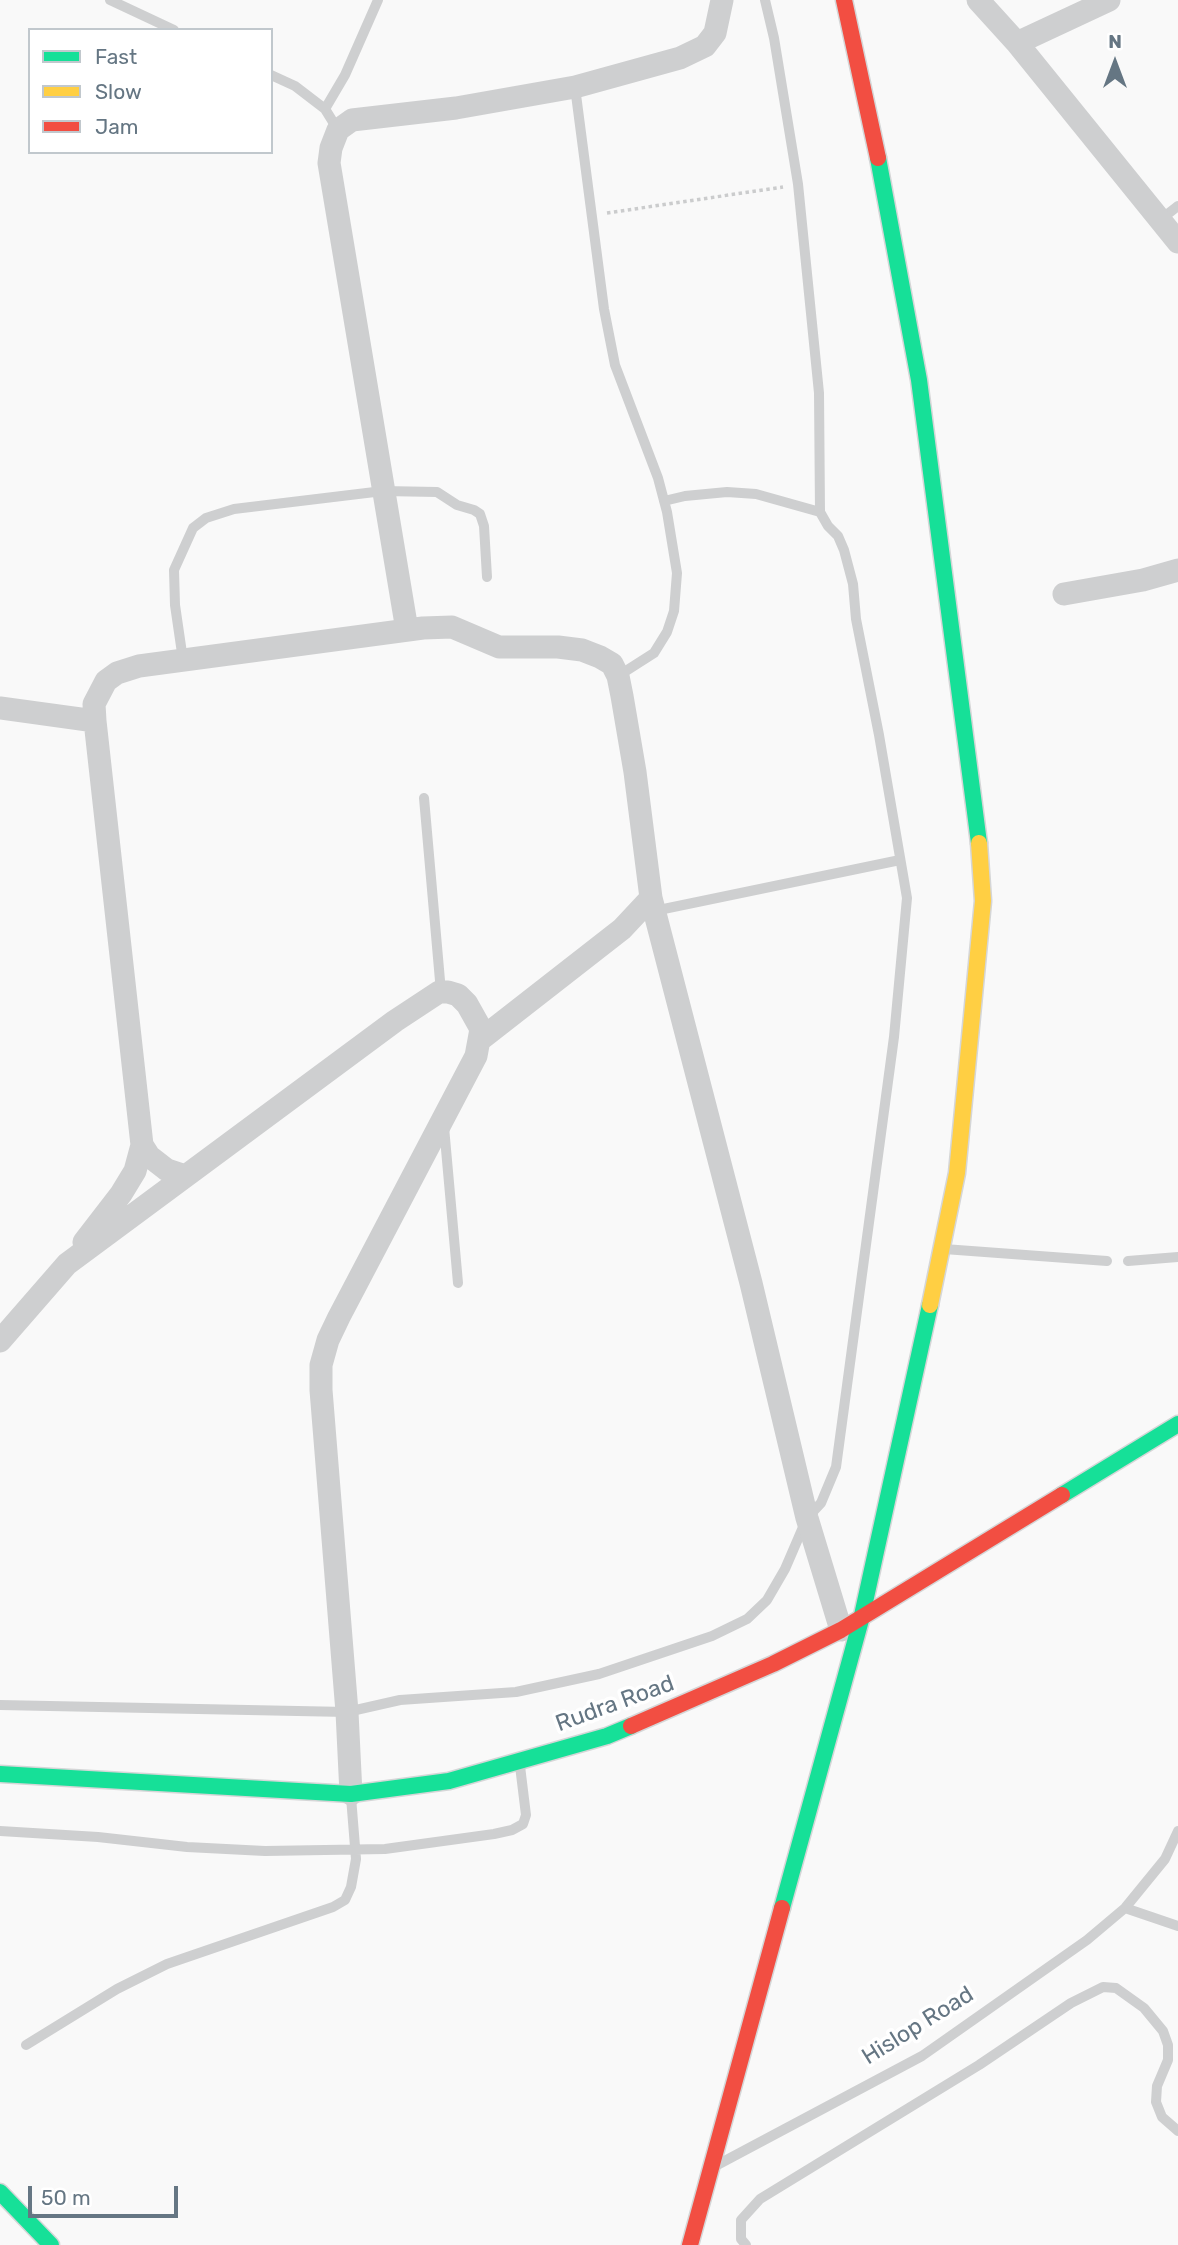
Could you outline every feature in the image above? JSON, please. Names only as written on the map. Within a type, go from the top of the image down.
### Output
[{"type":"street","points":[[407,630],[329,163],[338,130],[352,120],[456,108],[575,87],[680,58],[705,46],[715,33],[722,0]]},
{"type":"street","points":[[690,2245],[919,1363],[957,1173],[983,901],[951,614],[919,380],[888,207],[844,0]]},
{"type":"street","points":[[978,0],[1169,213],[1178,242]]},
{"type":"street","points":[[1017,43],[1109,0]]},
{"type":"street","points":[[1064,594],[1143,580],[1178,570]]},
{"type":"street","points":[[0,1341],[67,1264],[121,1194],[135,1171],[142,1145],[95,721],[94,704],[106,681],[117,673],[139,666],[407,630],[452,627],[499,647],[558,647],[582,650],[612,664],[618,676],[635,772],[653,904],[751,1283],[807,1518],[851,1625]]},
{"type":"street","points":[[0,708],[95,721]]},
{"type":"street","points":[[481,1039],[653,904]]},
{"type":"street","points":[[67,1264],[395,1020],[441,992],[458,995],[467,1004],[481,1030],[476,1056],[339,1317],[328,1340],[321,1365],[351,1794]]},
{"type":"street","points":[[142,1145],[149,1156],[167,1170],[185,1176]]},
{"type":"street","name":"Rudra Road","points":[[0,1774],[351,1794],[449,1781],[520,1762],[607,1736],[659,1715],[773,1664],[851,1625],[1178,1424]]},
{"type":"street","points":[[0,2192],[51,2245]]},
{"type":"lane","points":[[110,0],[170,28]]},
{"type":"lane","points":[[326,109],[345,75],[378,0]]},
{"type":"lane","points":[[0,1705],[347,1712],[400,1700],[528,1689],[599,1674],[712,1636],[747,1619],[767,1601],[785,1569],[807,1518],[821,1503],[836,1467],[894,1037],[907,898],[856,619],[853,584],[838,536],[820,512],[819,394],[798,184],[774,38],[765,0]]},
{"type":"lane","points":[[273,76],[295,86],[326,109],[338,130]]},
{"type":"lane","points":[[575,87],[604,309],[615,365],[658,478],[677,573],[674,611],[667,632],[654,653],[618,676]]},
{"type":"lane","points":[[183,660],[175,605],[174,570],[193,528],[206,518],[234,509],[383,491],[437,492],[457,505],[480,514],[484,526],[486,577]]},
{"type":"lane","points":[[664,501],[727,492],[820,512]]},
{"type":"lane","points":[[424,798],[441,992]]},
{"type":"lane","points":[[653,904],[900,860]]},
{"type":"lane","points":[[443,1121],[458,1283]]},
{"type":"lane","points":[[941,1249],[1107,1261]]},
{"type":"lane","points":[[1128,1261],[1178,1257]]},
{"type":"lane","points":[[0,1831],[265,1851],[386,1849],[512,1830],[523,1824],[526,1815],[520,1762]]},
{"type":"lane","points":[[26,2045],[117,1989],[167,1964],[333,1907],[345,1900],[351,1887],[355,1850],[351,1794]]},
{"type":"lane","name":"Hislop Road","points":[[710,2169],[922,2056],[1087,1940],[1125,1908],[1165,1859],[1178,1831]]},
{"type":"lane","points":[[1125,1908],[1178,1926]]},
{"type":"lane","points":[[746,2245],[741,2239],[740,2220],[760,2199],[979,2065],[1071,2003],[1103,1987],[1116,1988],[1143,2008],[1163,2031],[1168,2045],[1168,2060],[1157,2086],[1156,2102],[1162,2117],[1178,2131]]},
{"type":"path","points":[[591,216],[798,184]]},
{"type":"traffic: fast","points":[[878,158],[919,380],[979,843]]},
{"type":"traffic: fast","points":[[782,1908],[861,1620],[930,1305]]},
{"type":"traffic: fast","points":[[1062,1495],[1178,1424]]},
{"type":"traffic: fast","points":[[0,1774],[351,1794],[449,1781],[607,1736],[631,1726]]},
{"type":"traffic: fast","points":[[0,2192],[51,2245]]},
{"type":"traffic: slow","points":[[930,1305],[957,1173],[983,901],[979,843]]},
{"type":"traffic: jam","points":[[844,0],[878,158]]},
{"type":"traffic: jam","points":[[631,1726],[773,1664],[841,1630],[1062,1495]]},
{"type":"traffic: jam","points":[[690,2245],[782,1908]]}]
